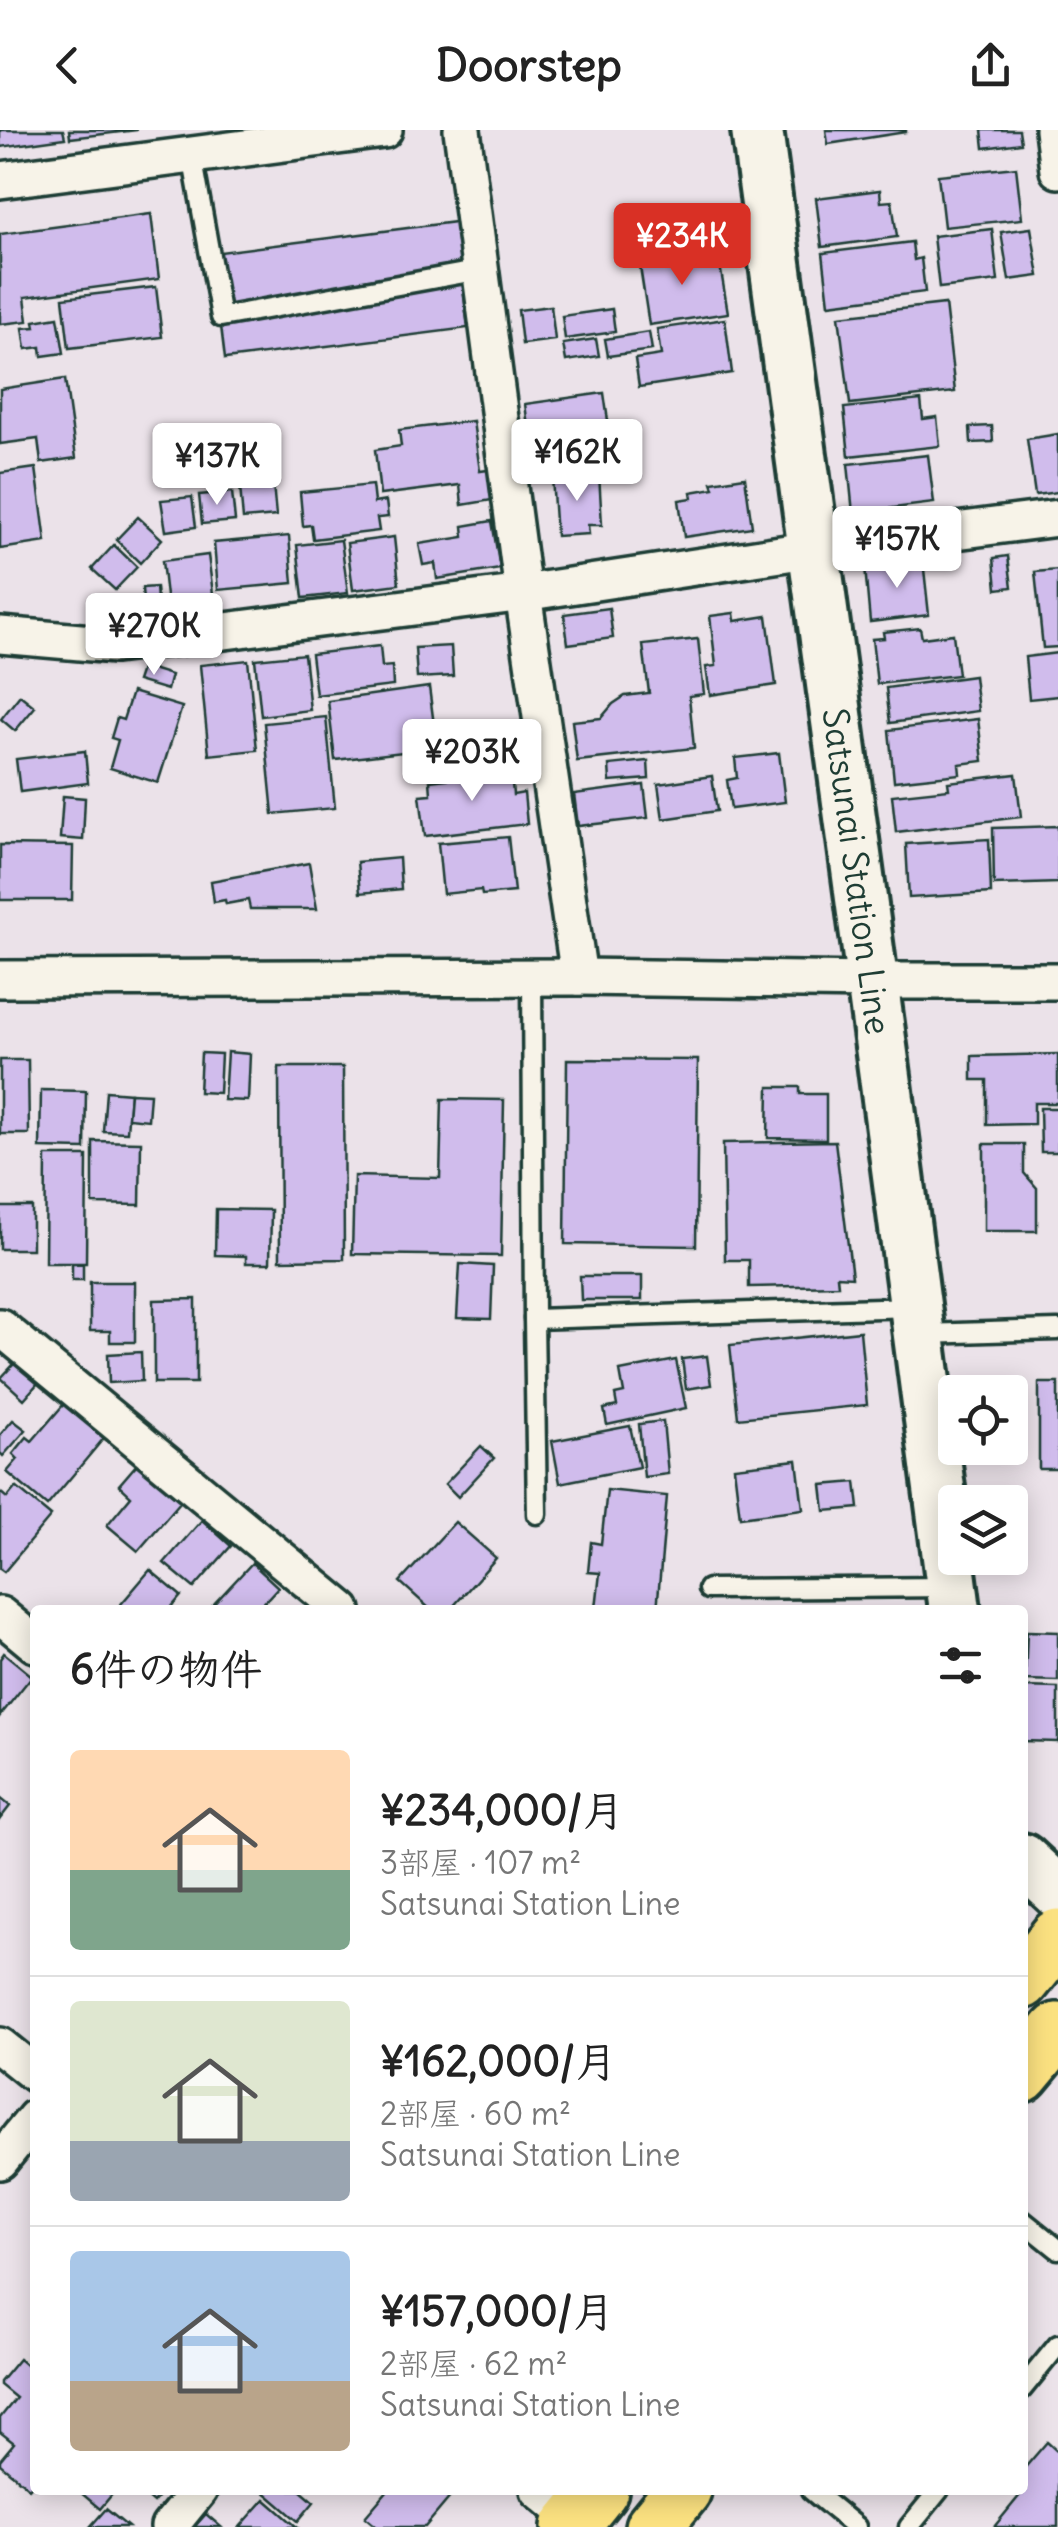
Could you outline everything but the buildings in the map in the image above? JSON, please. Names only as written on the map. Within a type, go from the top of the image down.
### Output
[{"type":"highway","points":[[1028,1974],[1058,1937]]},
{"type":"highway","points":[[1028,2067],[1058,2031]]},
{"type":"highway","points":[[652,2527],[678,2495]]},
{"type":"main road","name":"Satsunai Station Line","points":[[757,130],[953,1599]]},
{"type":"main road","points":[[1028,1864],[1058,1892]]},
{"type":"street","points":[[0,180],[384,130]]},
{"type":"street","points":[[462,130],[580,977]]},
{"type":"street","points":[[1053,130],[1058,170]]},
{"type":"street","points":[[0,636],[115,645],[524,593],[1058,518]]},
{"type":"street","points":[[0,979],[580,977],[1058,981]]},
{"type":"street","points":[[0,1327],[337,1605]]},
{"type":"street","points":[[0,1615],[30,1640]]},
{"type":"street","points":[[0,2046],[30,2070]]},
{"type":"street","points":[[0,2161],[30,2124]]},
{"type":"street","points":[[168,2527],[195,2495]]},
{"type":"lane","points":[[192,155],[221,317],[481,270]]},
{"type":"lane","points":[[532,978],[537,1514]]},
{"type":"lane","points":[[534,1319],[917,1321],[1058,1330]]},
{"type":"lane","points":[[708,1589],[953,1599]]},
{"type":"lane","points":[[1028,2225],[1058,2249]]},
{"type":"lane","points":[[1028,2381],[1058,2345]]},
{"type":"lane","points":[[816,2495],[856,2527]]},
{"type":"lane","points":[[909,2527],[935,2495]]}]
